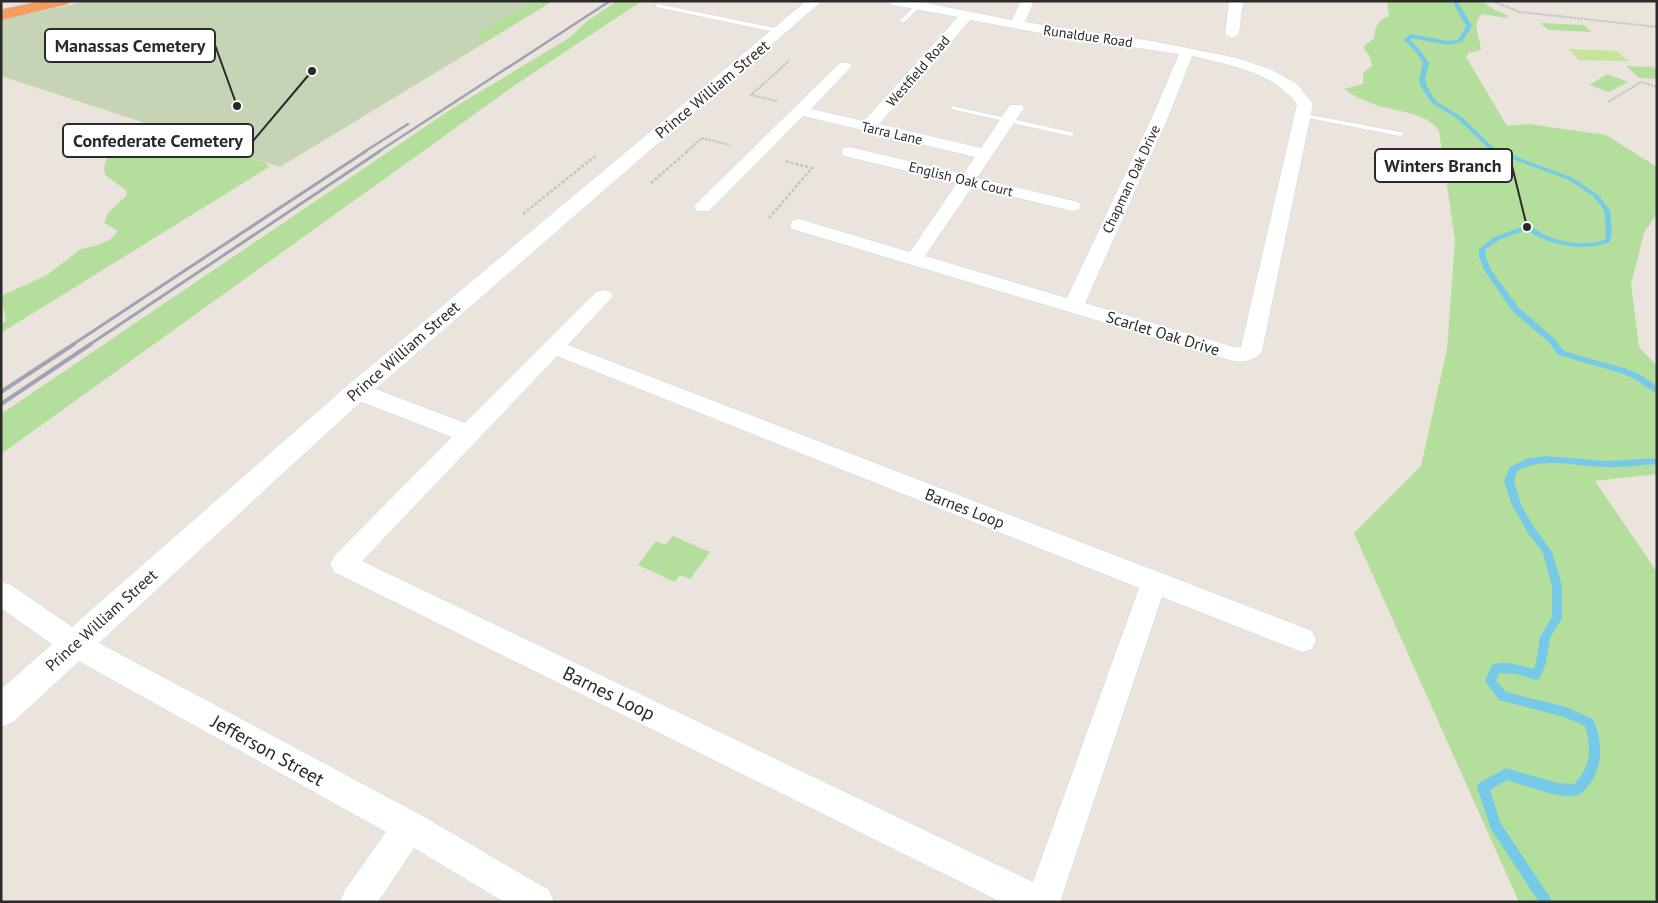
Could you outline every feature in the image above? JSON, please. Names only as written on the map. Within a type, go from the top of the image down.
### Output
[{"type":"highway","points":[[1,14],[34,4],[63,1]]},
{"type":"street","name":"Prince William Street","points":[[1,711],[356,391],[815,1]]},
{"type":"street","name":"Runaldue Road","points":[[893,1],[1187,52],[1251,67],[1281,80]]},
{"type":"street","points":[[1017,24],[1028,1]]},
{"type":"street","points":[[1232,34],[1236,1]]},
{"type":"street","name":"Westfield Road","points":[[868,127],[967,15]]},
{"type":"street","name":"Chapman Oak Drive","points":[[1073,306],[1157,124],[1187,52]]},
{"type":"street","points":[[703,207],[845,66]]},
{"type":"street","name":"Scarlet Oak Drive","points":[[799,225],[1234,354],[1249,353],[1255,338],[1305,101],[1295,89],[1281,80]]},
{"type":"street","name":"Tarra Lane","points":[[800,111],[985,154]]},
{"type":"street","points":[[914,259],[1012,114]]},
{"type":"street","name":"English Oak Court","points":[[850,152],[1072,206]]},
{"type":"street","name":"Barnes Loop","points":[[603,296],[343,564],[1038,902]]},
{"type":"street","name":"Barnes Loop","points":[[554,347],[1302,640]]},
{"type":"street","points":[[356,391],[469,434]]},
{"type":"street","points":[[1043,902],[1154,582]]},
{"type":"street","name":"Jefferson Street","points":[[1,593],[74,644],[409,827],[537,902]]},
{"type":"street","points":[[357,902],[409,827]]},
{"type":"lane","points":[[658,6],[780,31]]},
{"type":"lane","points":[[902,21],[918,6]]},
{"type":"lane","points":[[955,108],[1012,114],[1071,134]]},
{"type":"lane","points":[[1303,115],[1400,134]]},
{"type":"path","points":[[1492,1],[1520,12],[1657,27]]},
{"type":"path","points":[[776,101],[751,95],[789,61]]},
{"type":"path","points":[[1608,102],[1641,82],[1657,87]]},
{"type":"path","points":[[651,183],[702,138],[730,145]]},
{"type":"path","points":[[523,214],[594,156],[599,158]]},
{"type":"path","points":[[769,218],[812,168],[785,161]]},
{"type":"green space","points":[[88,1],[532,1],[475,34],[486,42],[280,167],[1,76],[1,20]]},
{"type":"green space","points":[[532,1],[553,1],[486,42],[475,34]]},
{"type":"green space","points":[[617,1],[642,1],[518,83],[1,454],[1,414],[450,110],[569,38],[586,22]]},
{"type":"green space","points":[[1387,1],[1482,1],[1493,9],[1507,15],[1507,18],[1482,14],[1477,22],[1481,50],[1468,53],[1466,57],[1507,126],[1528,124],[1606,135],[1657,167],[1657,213],[1644,233],[1631,284],[1639,347],[1657,366],[1657,474],[1595,481],[1657,572],[1657,902],[1519,902],[1354,533],[1421,466],[1447,349],[1455,240],[1439,131],[1434,125],[1419,116],[1372,103],[1344,89],[1363,84],[1363,73],[1372,66],[1369,55],[1363,47],[1374,38],[1376,27],[1380,22],[1389,16]]},
{"type":"green space","points":[[1541,23],[1584,25],[1591,32],[1548,30]]},
{"type":"green space","points":[[1568,49],[1617,51],[1629,61],[1579,60]]},
{"type":"green space","points":[[1626,66],[1653,67],[1657,71],[1657,79],[1639,78]]},
{"type":"green space","points":[[1608,74],[1628,82],[1609,92],[1589,85]]},
{"type":"green space","points":[[149,128],[160,128],[266,163],[269,167],[1,333],[1,325],[6,321],[1,296],[47,275],[81,249],[98,245],[111,239],[118,231],[104,223],[108,213],[127,195],[126,190],[105,175],[104,166],[111,153],[148,133]]},
{"type":"green space","points":[[673,536],[710,552],[690,579],[680,575],[675,582],[638,565],[656,541],[665,545]]},
{"type":"waterway","points":[[1454,1],[1469,26],[1460,41],[1448,43],[1410,36],[1407,40],[1426,63],[1422,79],[1424,87],[1434,102],[1461,119],[1493,150],[1571,179],[1596,196],[1607,210],[1608,241],[1588,246],[1566,244],[1545,237],[1527,227],[1497,238],[1481,250],[1487,270],[1516,310],[1552,340],[1561,353],[1624,371],[1636,376],[1657,391]]},
{"type":"waterway","points":[[1547,902],[1495,825],[1483,787],[1506,774],[1557,789],[1576,790],[1589,774],[1595,759],[1595,751],[1589,723],[1566,712],[1503,696],[1490,681],[1496,668],[1516,669],[1536,675],[1541,663],[1545,637],[1557,618],[1557,586],[1547,552],[1531,530],[1517,505],[1509,481],[1513,469],[1526,462],[1546,459],[1606,464],[1657,461]]},
{"type":"railway","points":[[378,152],[610,1]]},
{"type":"railway","points":[[364,152],[408,124]]},
{"type":"railway","points":[[72,345],[366,151]]},
{"type":"railway","points":[[89,345],[380,151]]},
{"type":"railway","points":[[1,392],[74,344]]},
{"type":"railway","points":[[1,404],[91,344]]},
{"type":"place","name":"Confederate Cemetery","points":[[312,71]]},
{"type":"place","name":"Manassas Cemetery","points":[[237,106]]},
{"type":"place","name":"Winters Branch","points":[[1527,227]]}]
